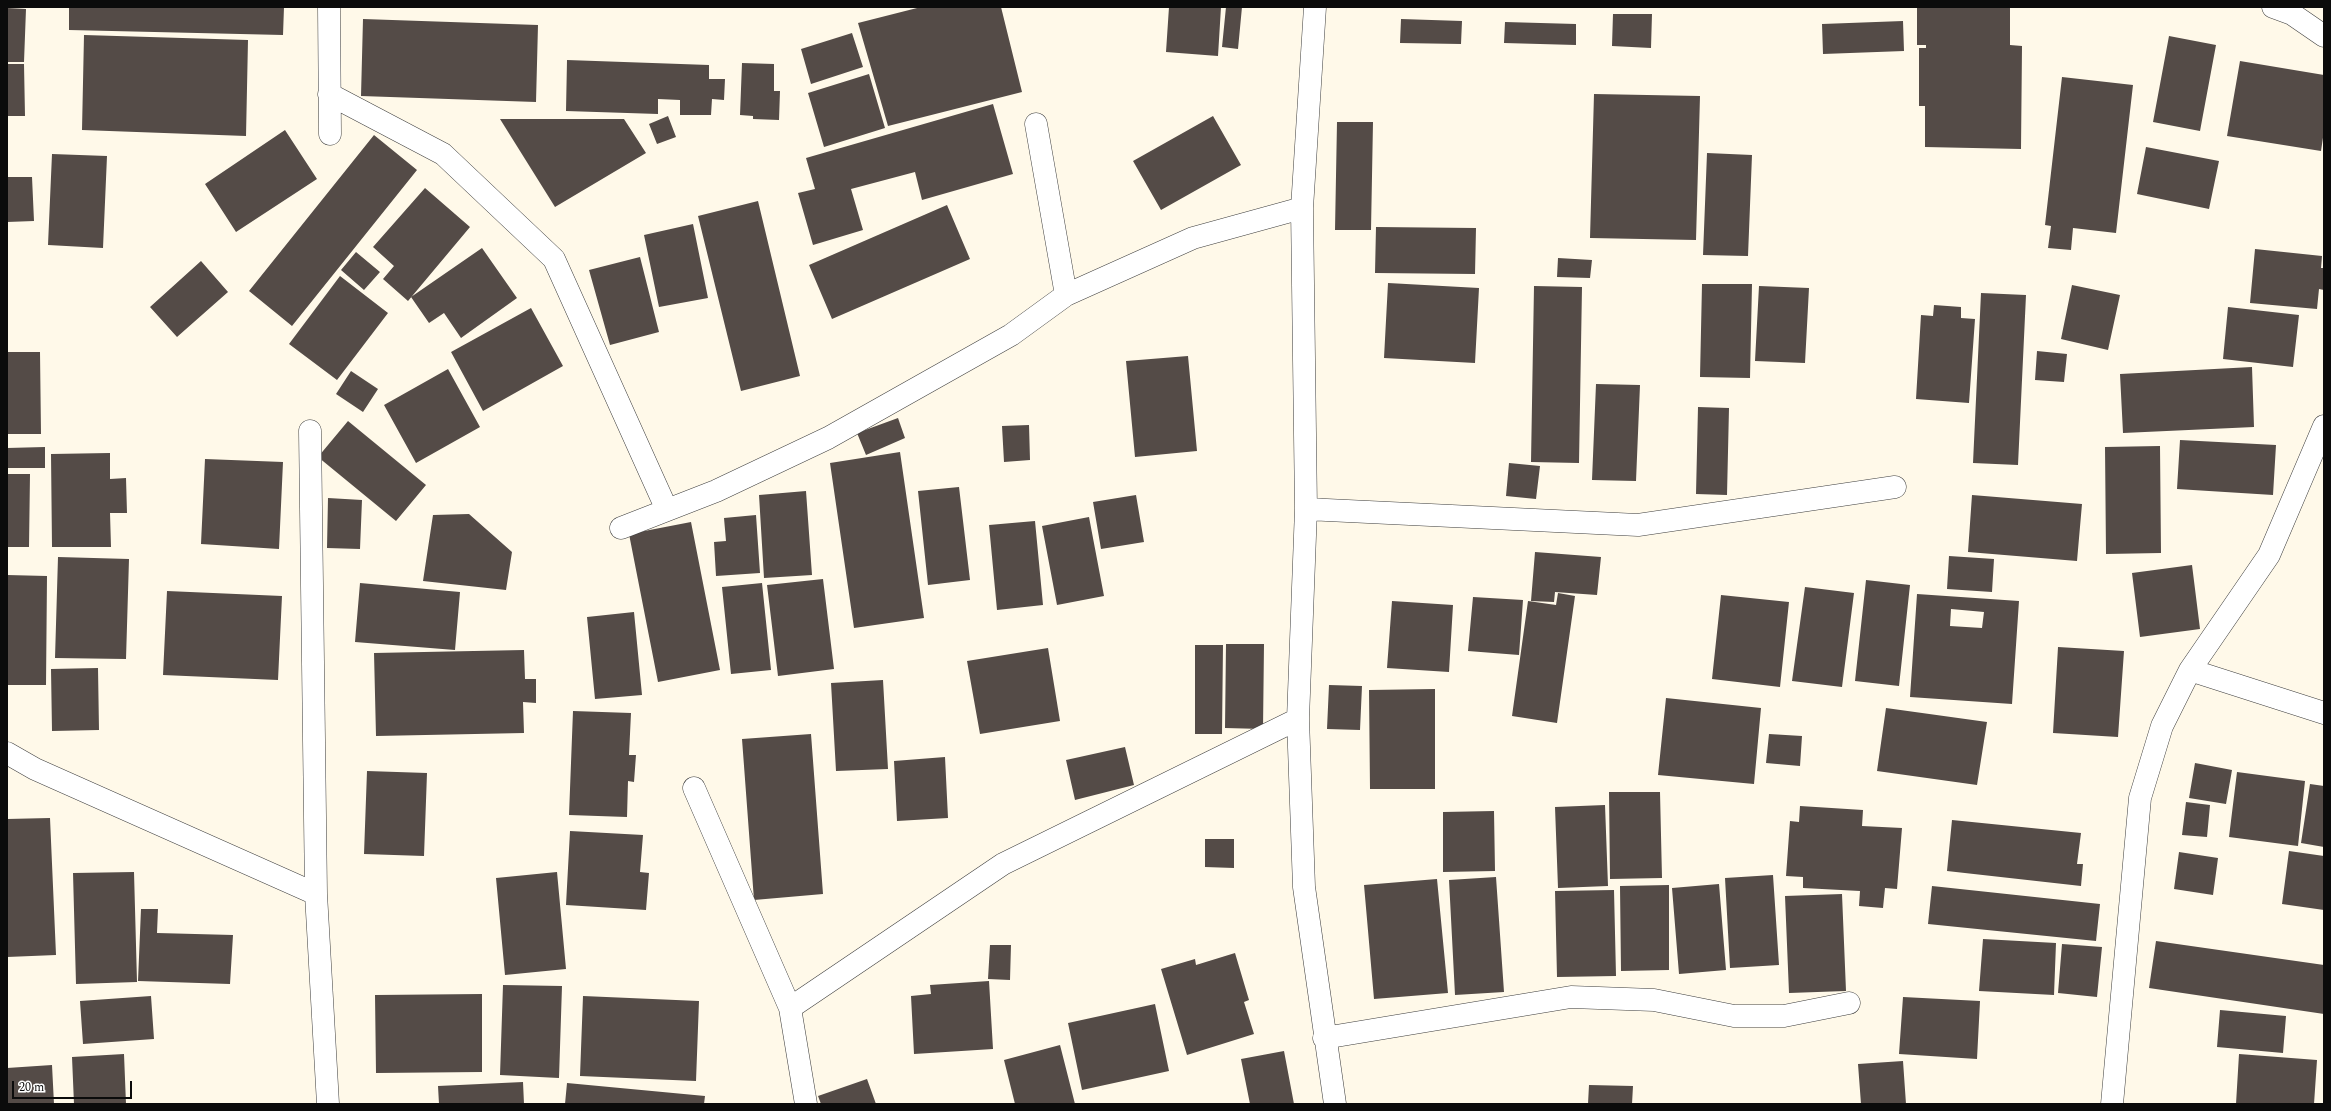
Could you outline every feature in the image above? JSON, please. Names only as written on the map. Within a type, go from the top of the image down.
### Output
[{"type":"street","points":[[329,7],[330,134]]},
{"type":"street","points":[[1315,7],[1302,208],[1306,509],[1298,719],[1304,887],[1334,1104]]},
{"type":"street","points":[[2273,7],[2292,14],[2324,36]]},
{"type":"street","points":[[329,94],[443,154],[554,259],[667,510]]},
{"type":"street","points":[[1036,124],[1066,295]]},
{"type":"street","points":[[621,528],[716,491],[828,438],[1012,335],[1066,295],[1192,238],[1302,208]]},
{"type":"street","points":[[2112,1104],[2140,798],[2162,726],[2190,670],[2269,555],[2324,426]]},
{"type":"street","points":[[310,431],[316,894],[328,1104]]},
{"type":"street","points":[[1306,509],[1638,525],[1895,487]]},
{"type":"street","points":[[2190,670],[2324,713]]},
{"type":"street","points":[[790,1008],[1003,864],[1298,719]]},
{"type":"street","points":[[7,753],[35,769],[316,894]]},
{"type":"street","points":[[694,788],[790,1008],[806,1104]]},
{"type":"street","points":[[1324,1038],[1571,997],[1654,1000],[1734,1016],[1784,1016],[1849,1004]]},
{"type":"building","points":[[69,7],[284,7],[283,35],[69,30]]},
{"type":"building","points":[[921,7],[1001,7],[1022,92],[888,126],[858,23]]},
{"type":"building","points":[[1169,7],[1221,7],[1218,56],[1166,52]]},
{"type":"building","points":[[1226,7],[1242,7],[1238,49],[1222,47]]},
{"type":"building","points":[[7,8],[26,9],[24,62],[7,62]]},
{"type":"building","points":[[1917,8],[2010,8],[2010,45],[2022,46],[2021,149],[1925,147],[1925,106],[1919,106],[1919,48],[1926,48],[1926,45],[1917,45]]},
{"type":"building","points":[[1613,14],[1652,14],[1651,48],[1612,46]]},
{"type":"building","points":[[363,19],[538,25],[536,102],[361,96]]},
{"type":"building","points":[[1401,19],[1462,21],[1461,44],[1400,43]]},
{"type":"building","points":[[1903,21],[1904,51],[1823,54],[1822,24]]},
{"type":"building","points":[[1505,22],[1576,24],[1576,45],[1504,43]]},
{"type":"building","points":[[852,33],[863,67],[811,84],[801,49]]},
{"type":"building","points":[[84,35],[248,40],[246,136],[82,130]]},
{"type":"building","points":[[2169,36],[2216,45],[2200,131],[2153,122]]},
{"type":"building","points":[[567,60],[709,65],[709,79],[725,79],[724,100],[712,99],[711,115],[680,115],[680,100],[658,99],[658,114],[566,111]]},
{"type":"building","points":[[2240,61],[2324,75],[2324,131],[2321,151],[2227,136]]},
{"type":"building","points":[[742,63],[774,64],[774,91],[780,91],[779,120],[753,119],[753,116],[740,115]]},
{"type":"building","points":[[7,64],[24,64],[25,116],[7,116]]},
{"type":"building","points":[[869,74],[885,128],[824,147],[808,93]]},
{"type":"building","points":[[2062,77],[2133,85],[2116,233],[2073,228],[2071,250],[2048,248],[2051,226],[2045,225]]},
{"type":"building","points":[[1594,94],[1700,96],[1696,240],[1590,238]]},
{"type":"building","points":[[993,104],[1013,174],[922,200],[915,172],[851,189],[863,230],[813,245],[798,193],[815,189],[806,158]]},
{"type":"building","points":[[668,116],[676,137],[657,144],[649,124]]},
{"type":"building","points":[[1213,116],[1241,165],[1161,210],[1133,161]]},
{"type":"building","points":[[500,119],[624,119],[646,153],[555,207]]},
{"type":"building","points":[[1337,122],[1373,122],[1371,230],[1335,230]]},
{"type":"building","points":[[285,130],[317,179],[236,232],[205,184]]},
{"type":"building","points":[[374,135],[417,170],[292,326],[249,291]]},
{"type":"building","points":[[2146,147],[2219,161],[2209,209],[2137,194]]},
{"type":"building","points":[[1707,153],[1752,155],[1748,256],[1703,255]]},
{"type":"building","points":[[52,154],[107,156],[103,248],[48,245]]},
{"type":"building","points":[[7,177],[32,177],[34,221],[7,222]]},
{"type":"building","points":[[425,188],[470,227],[408,301],[383,279],[394,266],[373,247]]},
{"type":"building","points":[[758,201],[800,376],[741,391],[698,216]]},
{"type":"building","points":[[947,205],[970,259],[832,319],[809,265]]},
{"type":"building","points":[[693,224],[708,298],[659,307],[644,235]]},
{"type":"building","points":[[1376,227],[1476,228],[1475,274],[1375,273]]},
{"type":"building","points":[[482,248],[517,298],[461,338],[444,313],[429,323],[411,297]]},
{"type":"building","points":[[2255,249],[2322,256],[2321,268],[2324,268],[2324,290],[2319,289],[2317,309],[2250,303]]},
{"type":"building","points":[[356,252],[380,272],[364,290],[341,270]]},
{"type":"building","points":[[640,257],[659,332],[610,345],[589,270]]},
{"type":"building","points":[[1558,258],[1592,260],[1590,278],[1557,277]]},
{"type":"building","points":[[201,261],[228,292],[177,337],[150,307]]},
{"type":"building","points":[[340,276],[388,313],[337,380],[289,344]]},
{"type":"building","points":[[1388,283],[1479,288],[1475,363],[1384,358]]},
{"type":"building","points":[[1702,284],[1752,284],[1750,378],[1700,377]]},
{"type":"building","points":[[2072,285],[2120,295],[2108,350],[2061,339]]},
{"type":"building","points":[[1534,286],[1582,287],[1579,463],[1531,462]]},
{"type":"building","points":[[1759,286],[1809,288],[1805,363],[1755,361]]},
{"type":"building","points":[[1981,293],[2026,295],[2018,465],[1973,463]]},
{"type":"building","points":[[1934,305],[1961,307],[1961,318],[1975,319],[1969,403],[1916,399],[1921,315],[1933,316]]},
{"type":"building","points":[[2228,307],[2299,315],[2293,367],[2223,359]]},
{"type":"building","points":[[531,308],[563,366],[483,411],[451,352]]},
{"type":"building","points":[[2037,351],[2067,354],[2064,382],[2035,380]]},
{"type":"building","points":[[7,352],[40,352],[41,434],[7,434]]},
{"type":"building","points":[[1188,356],[1197,451],[1135,457],[1126,361]]},
{"type":"building","points":[[2252,367],[2254,427],[2123,433],[2120,374]]},
{"type":"building","points":[[448,369],[480,427],[416,463],[384,405]]},
{"type":"building","points":[[351,371],[378,389],[363,412],[336,394]]},
{"type":"building","points":[[1596,384],[1640,385],[1636,481],[1592,480]]},
{"type":"building","points":[[1698,407],[1729,408],[1727,495],[1696,494]]},
{"type":"building","points":[[898,418],[905,438],[866,455],[857,433]]},
{"type":"building","points":[[348,421],[426,485],[396,521],[318,457]]},
{"type":"building","points":[[1029,425],[1030,460],[1004,462],[1002,426]]},
{"type":"building","points":[[2180,440],[2276,445],[2273,495],[2177,489]]},
{"type":"building","points":[[2160,446],[2161,553],[2106,554],[2105,447]]},
{"type":"building","points":[[45,447],[45,468],[7,468],[7,448]]},
{"type":"building","points":[[900,452],[924,618],[854,628],[830,463]]},
{"type":"building","points":[[110,453],[110,479],[126,478],[127,513],[110,513],[111,547],[52,547],[51,454]]},
{"type":"building","points":[[205,459],[283,462],[279,549],[201,544]]},
{"type":"building","points":[[1509,463],[1540,466],[1536,499],[1506,496]]},
{"type":"building","points":[[7,474],[30,474],[29,547],[7,547]]},
{"type":"building","points":[[959,487],[970,580],[928,585],[918,491]]},
{"type":"building","points":[[806,491],[812,575],[764,578],[759,495]]},
{"type":"building","points":[[1136,495],[1144,542],[1101,549],[1093,502]]},
{"type":"building","points":[[1972,495],[2082,504],[2077,561],[1968,552]]},
{"type":"building","points":[[328,498],[362,500],[360,549],[327,548]]},
{"type":"building","points":[[469,514],[512,552],[506,590],[423,581],[433,515]]},
{"type":"building","points":[[756,515],[760,573],[716,576],[714,542],[726,541],[724,518]]},
{"type":"building","points":[[1089,517],[1104,596],[1057,605],[1042,526]]},
{"type":"building","points":[[1035,521],[1043,605],[997,610],[989,525]]},
{"type":"building","points":[[691,522],[720,670],[658,682],[629,534]]},
{"type":"building","points":[[1535,552],[1601,557],[1597,595],[1555,592],[1554,602],[1531,601]]},
{"type":"building","points":[[1949,556],[1994,559],[1992,592],[1947,589]]},
{"type":"building","points":[[58,557],[129,559],[126,659],[55,658]]},
{"type":"building","points":[[2192,565],[2200,629],[2140,637],[2132,573]]},
{"type":"building","points":[[7,575],[47,576],[46,685],[7,685]]},
{"type":"building","points":[[823,579],[834,669],[778,676],[767,585]]},
{"type":"building","points":[[1866,580],[1910,585],[1899,686],[1855,681]]},
{"type":"building","points":[[360,583],[460,592],[455,650],[355,642]]},
{"type":"building","points":[[762,583],[771,670],[731,674],[722,587]]},
{"type":"building","points":[[1805,587],[1854,593],[1842,687],[1792,681]]},
{"type":"building","points":[[167,591],[282,596],[278,680],[163,675]]},
{"type":"building","points":[[1558,593],[1575,596],[1557,723],[1512,716],[1528,601],[1556,605]]},
{"type":"building","points":[[1917,594],[2019,601],[2012,704],[1910,697]],"holes":[[[1951,609],[1984,612],[1982,628],[1950,626]]]},
{"type":"building","points":[[1721,595],[1789,602],[1780,687],[1712,679]]},
{"type":"building","points":[[1473,597],[1523,600],[1519,655],[1468,651]]},
{"type":"building","points":[[1392,601],[1453,605],[1449,672],[1387,668]]},
{"type":"building","points":[[634,612],[642,695],[595,699],[587,617]]},
{"type":"building","points":[[1226,644],[1264,644],[1263,729],[1225,728]]},
{"type":"building","points":[[1195,645],[1223,645],[1222,734],[1195,734]]},
{"type":"building","points":[[2058,647],[2124,651],[2118,737],[2053,733]]},
{"type":"building","points":[[1048,648],[1060,721],[980,734],[967,661]]},
{"type":"building","points":[[524,650],[525,679],[536,679],[536,703],[523,702],[524,733],[376,736],[374,653]]},
{"type":"building","points":[[98,668],[99,730],[52,731],[51,669]]},
{"type":"building","points":[[883,680],[888,769],[836,771],[831,683]]},
{"type":"building","points":[[1329,685],[1362,686],[1360,730],[1327,729]]},
{"type":"building","points":[[1435,689],[1435,789],[1370,789],[1369,690]]},
{"type":"building","points":[[1666,698],[1761,708],[1754,784],[1658,775]]},
{"type":"building","points":[[1886,708],[1987,722],[1977,785],[1877,771]]},
{"type":"building","points":[[573,711],[631,713],[629,755],[636,755],[634,782],[628,781],[627,817],[569,815]]},
{"type":"building","points":[[811,734],[823,894],[754,900],[742,739]]},
{"type":"building","points":[[1769,734],[1802,736],[1800,766],[1766,763]]},
{"type":"building","points":[[1125,747],[1134,785],[1075,800],[1066,760]]},
{"type":"building","points":[[945,757],[948,818],[897,821],[894,761]]},
{"type":"building","points":[[2195,763],[2232,770],[2226,804],[2189,798]]},
{"type":"building","points":[[367,771],[427,773],[424,856],[364,854]]},
{"type":"building","points":[[2237,772],[2305,781],[2298,846],[2229,837]]},
{"type":"building","points":[[2310,784],[2324,786],[2324,847],[2301,843]]},
{"type":"building","points":[[1609,792],[1660,792],[1662,878],[1610,879]]},
{"type":"building","points":[[2186,802],[2210,805],[2207,837],[2182,835]]},
{"type":"building","points":[[1605,805],[1608,886],[1558,888],[1555,807]]},
{"type":"building","points":[[1800,806],[1863,810],[1862,826],[1902,828],[1897,889],[1885,888],[1883,908],[1859,906],[1860,891],[1803,888],[1803,877],[1786,876],[1790,821],[1799,822]]},
{"type":"building","points":[[1494,811],[1495,871],[1443,872],[1443,812]]},
{"type":"building","points":[[50,818],[56,955],[7,957],[7,819]]},
{"type":"building","points":[[1952,820],[2081,833],[2077,864],[2083,864],[2081,886],[1947,871]]},
{"type":"building","points":[[570,831],[643,835],[640,872],[649,873],[646,910],[566,905]]},
{"type":"building","points":[[1205,839],[1234,839],[1234,868],[1205,867]]},
{"type":"building","points":[[2289,851],[2324,856],[2324,910],[2282,904]]},
{"type":"building","points":[[2179,852],[2218,858],[2213,895],[2174,889]]},
{"type":"building","points":[[134,872],[137,982],[76,984],[73,873]]},
{"type":"building","points":[[557,872],[566,969],[505,975],[496,878]]},
{"type":"building","points":[[1773,875],[1779,965],[1730,968],[1725,878]]},
{"type":"building","points":[[1496,877],[1504,992],[1455,995],[1449,880]]},
{"type":"building","points":[[1437,879],[1448,993],[1374,999],[1364,885]]},
{"type":"building","points":[[1719,884],[1726,970],[1679,974],[1672,888]]},
{"type":"building","points":[[1669,885],[1669,970],[1621,971],[1620,886]]},
{"type":"building","points":[[1932,886],[2100,904],[2096,941],[1928,924]]},
{"type":"building","points":[[1614,890],[1616,976],[1557,977],[1555,891]]},
{"type":"building","points":[[1842,894],[1846,991],[1789,993],[1785,896]]},
{"type":"building","points":[[141,909],[158,909],[157,933],[233,935],[230,984],[138,981]]},
{"type":"building","points":[[1983,939],[2056,943],[2054,995],[1979,991]]},
{"type":"building","points":[[2156,941],[2324,965],[2324,1014],[2149,988]]},
{"type":"building","points":[[2062,944],[2102,947],[2097,997],[2058,993]]},
{"type":"building","points":[[990,945],[1011,945],[1010,980],[988,979]]},
{"type":"building","points":[[1235,953],[1249,1000],[1244,1002],[1254,1034],[1187,1055],[1161,969],[1195,959],[1196,965]]},
{"type":"building","points":[[989,981],[993,1049],[914,1054],[911,996],[931,994],[930,985]]},
{"type":"building","points":[[503,985],[562,986],[559,1078],[500,1075]]},
{"type":"building","points":[[482,994],[482,1072],[376,1073],[375,995]]},
{"type":"building","points":[[151,996],[154,1039],[83,1044],[80,1001]]},
{"type":"building","points":[[583,996],[699,1001],[696,1081],[580,1076]]},
{"type":"building","points":[[1903,997],[1980,1001],[1977,1059],[1899,1054]]},
{"type":"building","points":[[1155,1004],[1169,1071],[1082,1090],[1068,1023]]},
{"type":"building","points":[[2220,1010],[2286,1016],[2283,1053],[2217,1047]]},
{"type":"building","points":[[1060,1045],[1075,1104],[1015,1104],[1004,1060]]},
{"type":"building","points":[[1284,1051],[1294,1104],[1250,1104],[1241,1059]]},
{"type":"building","points":[[124,1054],[126,1104],[74,1104],[72,1057]]},
{"type":"building","points":[[2239,1054],[2317,1060],[2314,1104],[2236,1104]]},
{"type":"building","points":[[1903,1061],[1906,1104],[1861,1104],[1858,1064]]},
{"type":"building","points":[[52,1065],[54,1104],[7,1104],[7,1068]]},
{"type":"building","points":[[867,1079],[876,1104],[821,1104],[818,1096]]},
{"type":"building","points":[[523,1082],[524,1104],[439,1104],[438,1086]]},
{"type":"building","points":[[567,1083],[705,1096],[704,1104],[565,1104]]},
{"type":"building","points":[[1589,1085],[1633,1086],[1632,1104],[1588,1104]]}]
